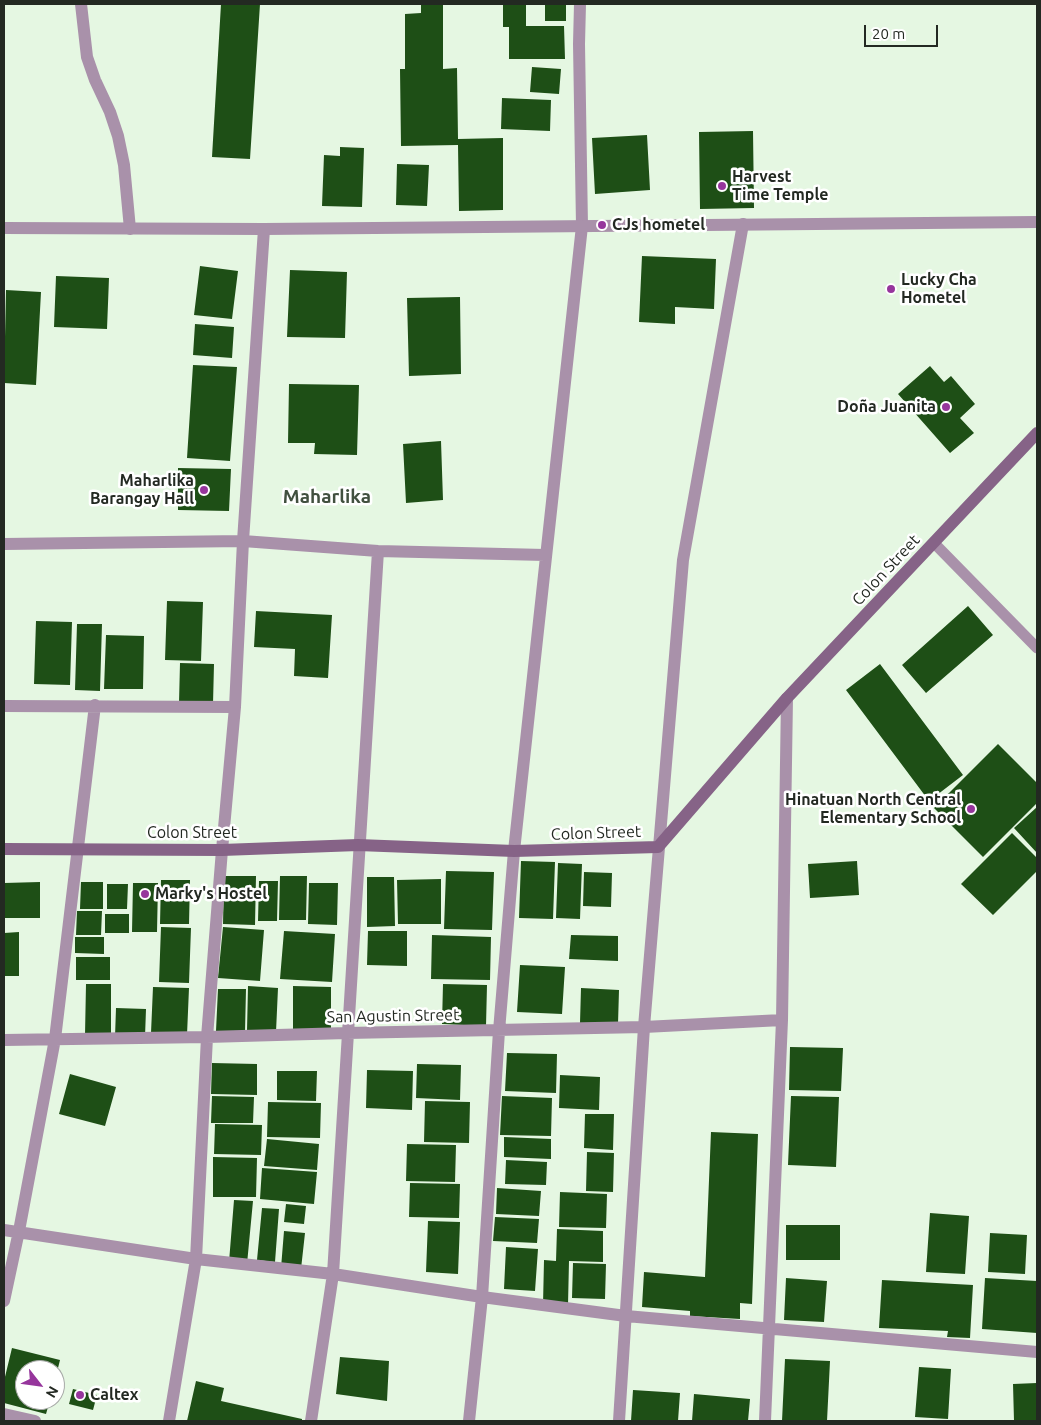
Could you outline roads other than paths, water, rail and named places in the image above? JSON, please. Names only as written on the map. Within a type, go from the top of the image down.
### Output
[{"type":"main road","name":"Colon Street","points":[[4,849],[222,850],[358,845],[514,851],[658,847],[787,698],[1037,434]]},
{"type":"street","points":[[81,4],[87,57],[118,136],[124,165],[130,229]]},
{"type":"street","points":[[470,1421],[482,1298],[499,1031],[514,851],[582,226],[580,4]]},
{"type":"street","points":[[4,228],[264,229],[1037,222]]},
{"type":"street","points":[[619,1421],[644,1027],[682,560],[743,224]]},
{"type":"street","points":[[168,1421],[196,1260],[207,1037],[235,707],[243,541],[264,229]]},
{"type":"street","points":[[4,544],[243,541],[378,550],[545,555]]},
{"type":"street","points":[[311,1421],[333,1274],[358,845],[378,550]]},
{"type":"street","points":[[765,1421],[782,1020],[787,698]]},
{"type":"street","points":[[4,1301],[55,1039],[95,705]]},
{"type":"street","points":[[4,706],[235,707]]},
{"type":"street","name":"San Agustin Street","points":[[4,1040],[499,1031],[644,1027],[782,1020]]},
{"type":"street","points":[[4,1230],[196,1260],[333,1274],[482,1298],[626,1316],[769,1327],[1037,1352]]},
{"type":"street","points":[[4,1414],[35,1421]]},
{"type":"lane","points":[[934,543],[1037,648]]},
{"type":"place","name":"Harvest Time Temple","points":[[722,186]]},
{"type":"place","name":"CJs hometel","points":[[602,225]]},
{"type":"place","name":"Lucky Cha Hometel","points":[[891,289]]},
{"type":"place","name":"Doña Juanita","points":[[946,407]]},
{"type":"place","name":"Maharlika Barangay Hall","points":[[204,490]]},
{"type":"place","name":"Hinatuan North Central Elementary School","points":[[971,809]]},
{"type":"place","name":"Marky's Hostel","points":[[145,894]]},
{"type":"place","name":"Caltex","points":[[80,1395]]},
{"type":"district","name":"Maharlika","points":[[327,497]]}]
